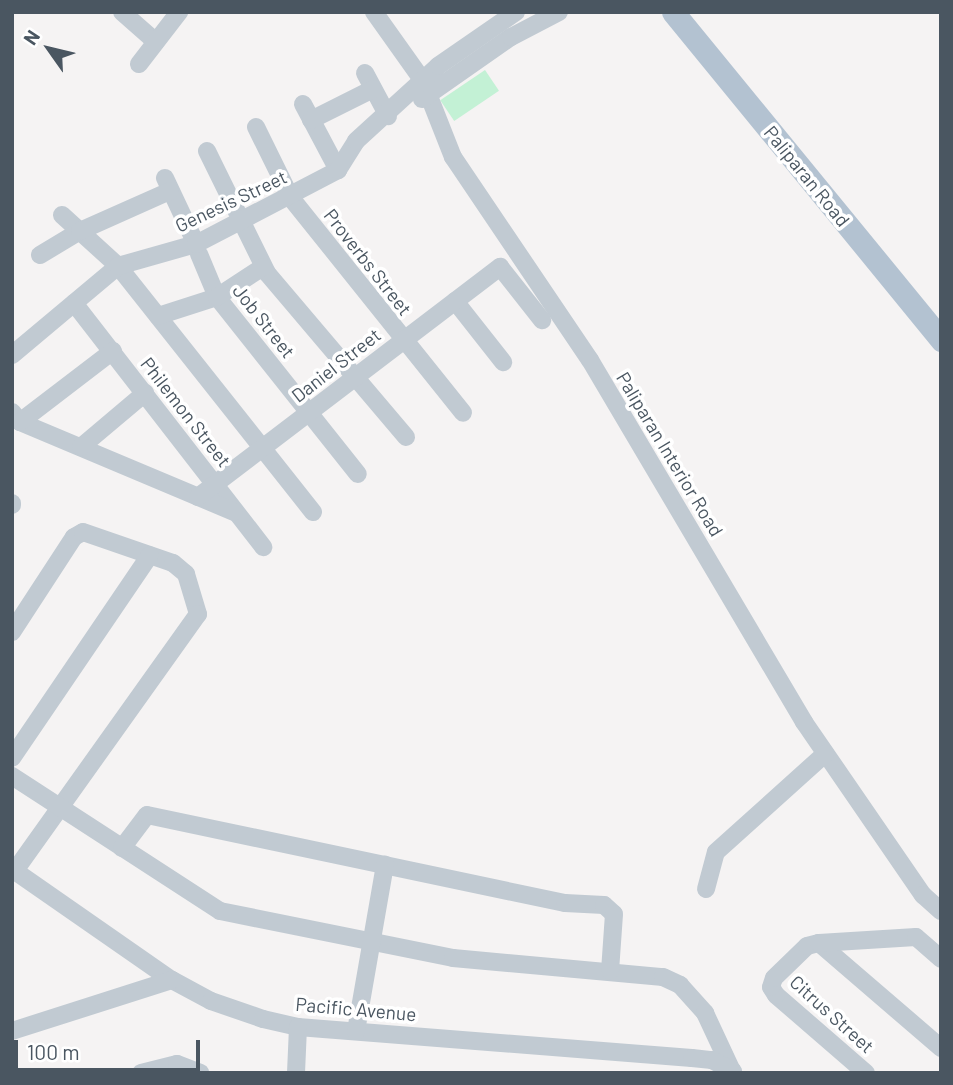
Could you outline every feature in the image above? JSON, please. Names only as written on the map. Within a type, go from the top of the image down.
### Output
[{"type":"main road","name":"Paliparan Road","points":[[673,12],[941,340]]},
{"type":"street","points":[[122,12],[156,42]]},
{"type":"street","points":[[139,64],[179,12]]},
{"type":"street","name":"Paliparan Interior Road","points":[[374,12],[426,88],[453,157],[590,360],[825,754],[923,895],[941,911]]},
{"type":"street","name":"Genesis Street","points":[[12,355],[118,266],[198,249],[240,222],[291,198],[338,170],[356,141],[426,88],[516,12]]},
{"type":"street","name":"Genesis Street","points":[[426,88],[511,37],[559,12]]},
{"type":"street","points":[[311,120],[369,81],[388,116]]},
{"type":"street","points":[[303,103],[338,170]]},
{"type":"street","name":"Proverbs Street","points":[[256,127],[291,198],[463,413]]},
{"type":"street","points":[[207,151],[263,267],[357,376],[405,437]]},
{"type":"street","name":"Job Street","points":[[80,231],[168,184],[217,297],[358,474]]},
{"type":"street","points":[[62,215],[118,266],[313,512]]},
{"type":"street","points":[[40,255],[80,231]]},
{"type":"street","points":[[158,316],[217,297],[263,267]]},
{"type":"street","name":"Daniel Street","points":[[198,497],[500,267],[542,320]]},
{"type":"street","points":[[455,301],[503,362]]},
{"type":"street","name":"Philemon Street","points":[[74,303],[263,547]]},
{"type":"street","points":[[16,417],[113,351]]},
{"type":"street","points":[[81,447],[145,393]]},
{"type":"street","points":[[16,417],[237,513]]},
{"type":"street","points":[[12,632],[75,537],[83,532],[150,555],[186,574],[198,614],[14,870]]},
{"type":"street","points":[[12,758],[150,555]]},
{"type":"street","points":[[706,889],[716,852],[825,754]]},
{"type":"street","points":[[12,776],[220,911],[453,958],[663,977],[680,985],[705,1013],[734,1072]]},
{"type":"street","points":[[122,848],[147,815],[565,903],[612,908],[610,971]]},
{"type":"street","points":[[356,1031],[369,942],[385,865]]},
{"type":"street","name":"Pacific Avenue","points":[[14,870],[172,980],[211,1001],[298,1027],[712,1060],[734,1072]]},
{"type":"street","points":[[819,943],[916,937],[941,959]]},
{"type":"street","points":[[819,943],[941,1048]]},
{"type":"street","name":"Citrus Street","points":[[819,943],[807,946],[771,987],[866,1073]]},
{"type":"street","points":[[12,1031],[172,980]]},
{"type":"street","points":[[296,1073],[298,1027]]},
{"type":"street","points":[[141,1073],[177,1064],[200,1073]]},
{"type":"green space","points":[[485,70],[499,91],[454,121],[440,100]]}]
